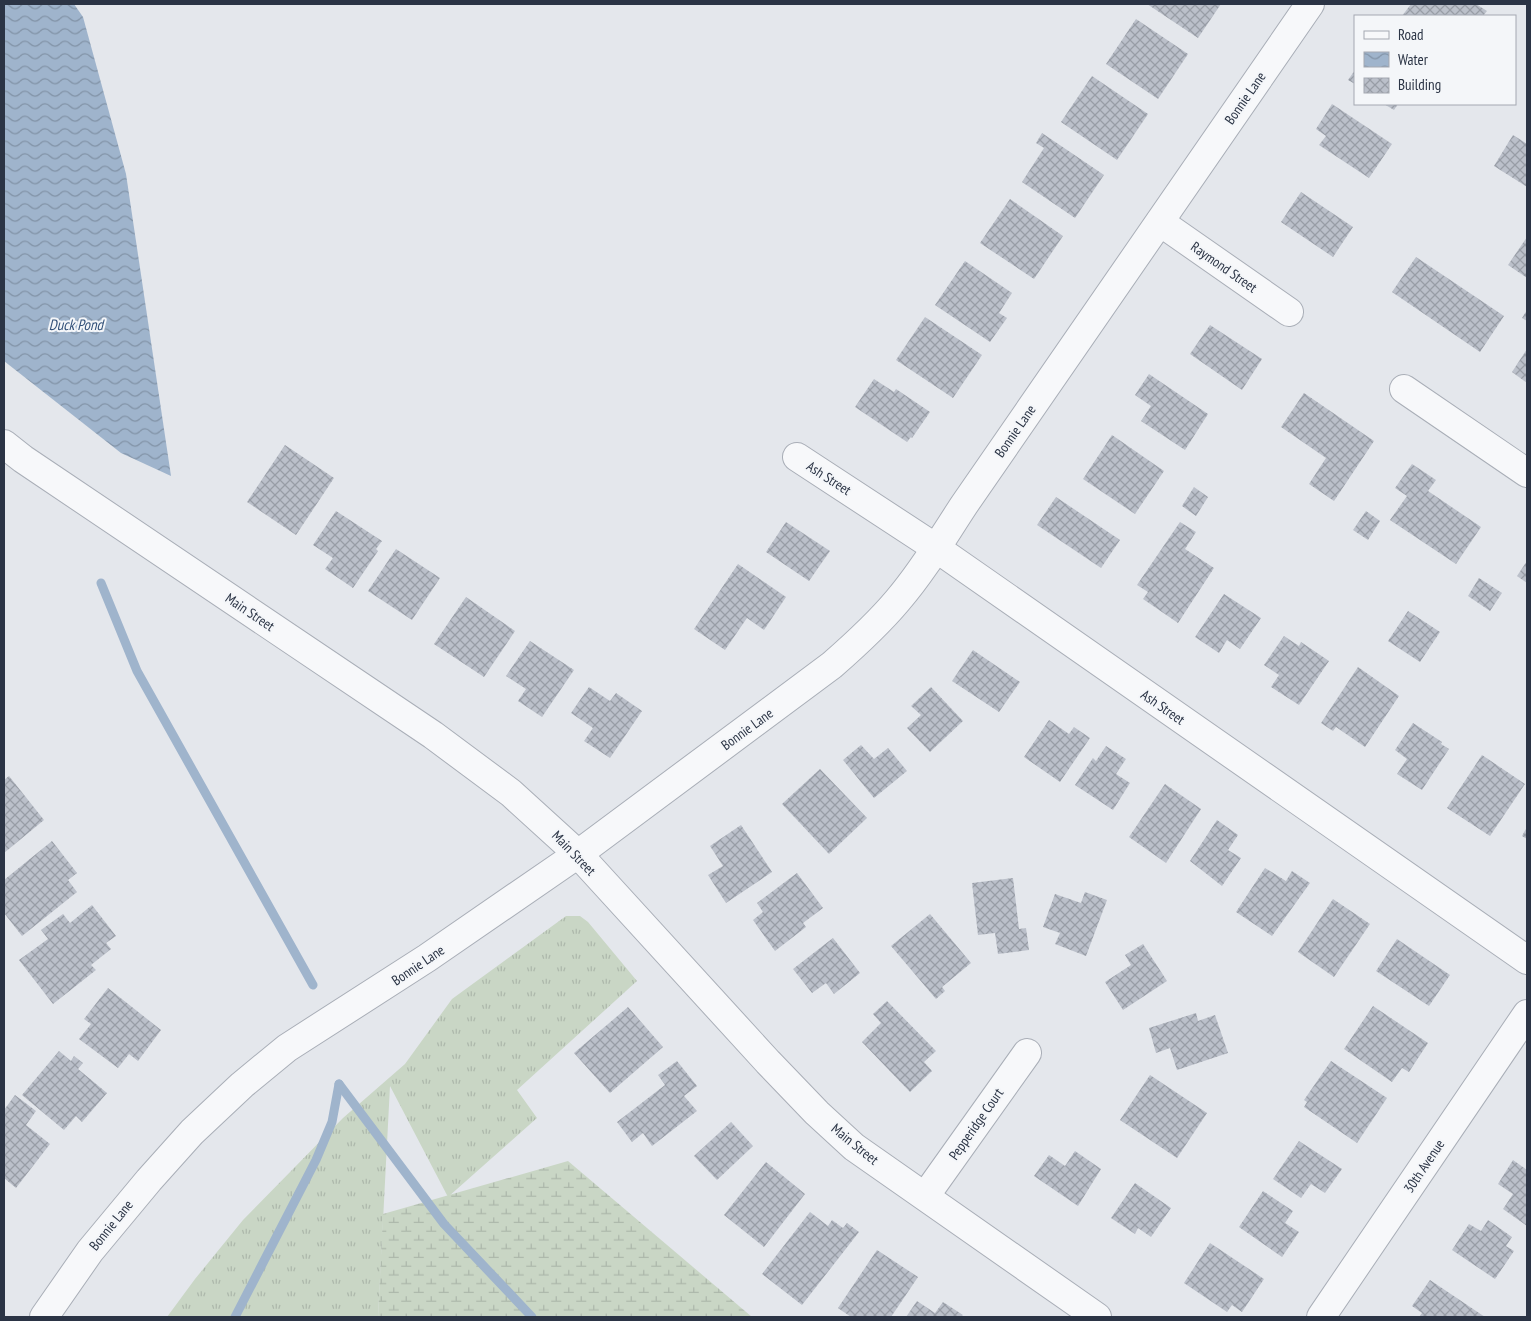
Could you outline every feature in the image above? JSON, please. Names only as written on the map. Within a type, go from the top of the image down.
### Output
[{"type":"street","name":"Bonnie Lane","points":[[44,1317],[90,1251],[192,1132],[242,1085],[286,1048],[382,988],[578,854],[832,665],[868,633],[899,599],[936,548],[1310,4]]},
{"type":"street","name":"Raymond Street","points":[[1160,222],[1289,312]]},
{"type":"street","points":[[1404,389],[1527,473]]},
{"type":"street","name":"Main Street","points":[[4,444],[39,470],[433,735],[511,793],[578,854],[597,878],[768,1062],[854,1147],[926,1195],[1097,1317]]},
{"type":"street","name":"Ash Street","points":[[797,457],[936,548],[1527,960]]},
{"type":"street","name":"30th Avenue","points":[[1321,1317],[1527,1014]]},
{"type":"street","name":"Pepperidge Court","points":[[926,1195],[1027,1053]]},
{"type":"green space","points":[[566,916],[580,916],[588,922],[637,981],[517,1090],[537,1118],[448,1197],[390,1086],[378,1317],[167,1317],[243,1220],[343,1118],[405,1064],[452,999]]},
{"type":"green space","points":[[568,1161],[752,1317],[378,1317],[383,1214]]},
{"type":"water","name":"Duck Pond","points":[[4,4],[74,4],[83,17],[126,174],[171,476],[121,453],[4,361]]},
{"type":"building","points":[[1147,4],[1221,4],[1198,38]]},
{"type":"building","points":[[1411,4],[1476,4],[1487,11],[1484,15],[1403,15]]},
{"type":"building","points":[[1136,19],[1188,54],[1158,99],[1106,64]]},
{"type":"building","points":[[1354,71],[1354,83],[1348,80]]},
{"type":"building","points":[[1092,76],[1148,114],[1117,160],[1061,122]]},
{"type":"building","points":[[1332,104],[1392,144],[1369,178],[1319,145],[1326,136],[1316,129]]},
{"type":"building","points":[[1386,105],[1397,105],[1394,110]]},
{"type":"building","points":[[1042,133],[1104,175],[1075,218],[1022,182],[1044,148],[1036,143]]},
{"type":"building","points":[[1513,135],[1527,144],[1527,187],[1494,166]]},
{"type":"building","points":[[1301,192],[1353,227],[1333,257],[1281,222]]},
{"type":"building","points":[[1010,199],[1063,236],[1034,279],[980,243]]},
{"type":"building","points":[[1527,237],[1527,278],[1508,265]]},
{"type":"building","points":[[1416,257],[1504,316],[1480,352],[1392,292]]},
{"type":"building","points":[[965,261],[1012,293],[999,313],[1007,318],[990,342],[935,305]]},
{"type":"building","points":[[1527,310],[1527,321],[1522,318]]},
{"type":"building","points":[[925,317],[982,355],[953,398],[896,360]]},
{"type":"building","points":[[1210,325],[1262,359],[1242,390],[1190,354]]},
{"type":"building","points":[[1527,349],[1527,383],[1512,372]]},
{"type":"building","points":[[1149,374],[1208,414],[1185,450],[1141,421],[1151,406],[1135,395]]},
{"type":"building","points":[[874,379],[894,392],[896,389],[930,412],[912,438],[907,442],[855,407]]},
{"type":"building","points":[[1304,393],[1374,441],[1334,501],[1309,484],[1326,458],[1281,427]]},
{"type":"building","points":[[1112,435],[1164,471],[1135,514],[1083,479]]},
{"type":"building","points":[[285,445],[334,478],[296,535],[247,502]]},
{"type":"building","points":[[1412,464],[1436,480],[1428,491],[1481,527],[1456,564],[1390,520],[1407,496],[1395,488]]},
{"type":"building","points":[[1194,487],[1208,497],[1196,516],[1182,506]]},
{"type":"building","points":[[1056,497],[1120,540],[1101,568],[1037,525]]},
{"type":"building","points":[[336,511],[382,541],[376,549],[378,551],[353,588],[325,569],[333,558],[313,545]]},
{"type":"building","points":[[1366,511],[1380,521],[1368,540],[1353,530]]},
{"type":"building","points":[[786,522],[830,551],[809,581],[766,552]]},
{"type":"building","points":[[1180,522],[1196,532],[1185,549],[1214,568],[1178,623],[1143,599],[1148,592],[1137,585]]},
{"type":"building","points":[[396,549],[440,578],[412,620],[368,591]]},
{"type":"building","points":[[1527,561],[1527,583],[1517,576]]},
{"type":"building","points":[[738,564],[786,597],[764,630],[747,618],[725,650],[694,629]]},
{"type":"building","points":[[1479,578],[1502,593],[1490,611],[1468,596]]},
{"type":"building","points":[[1224,594],[1261,618],[1240,649],[1227,640],[1219,653],[1195,637]]},
{"type":"building","points":[[466,597],[515,631],[484,677],[434,644]]},
{"type":"building","points":[[1408,611],[1440,632],[1420,662],[1388,641]]},
{"type":"building","points":[[1284,636],[1299,646],[1301,642],[1329,661],[1299,705],[1271,687],[1279,675],[1264,665]]},
{"type":"building","points":[[530,641],[574,670],[542,717],[518,701],[526,689],[506,676]]},
{"type":"building","points":[[973,650],[1020,682],[999,712],[952,681]]},
{"type":"building","points":[[1358,667],[1399,696],[1365,747],[1336,727],[1333,731],[1321,723]]},
{"type":"building","points":[[589,687],[610,701],[616,693],[642,711],[610,758],[584,741],[593,728],[571,713]]},
{"type":"building","points":[[931,687],[963,721],[930,752],[907,728],[921,715],[911,706]]},
{"type":"building","points":[[1049,720],[1069,734],[1074,727],[1090,738],[1060,782],[1024,757]]},
{"type":"building","points":[[1413,723],[1442,742],[1441,744],[1449,749],[1422,790],[1397,774],[1407,759],[1395,750]]},
{"type":"building","points":[[861,745],[874,759],[888,748],[907,771],[874,798],[843,760]]},
{"type":"building","points":[[1106,746],[1126,759],[1116,774],[1130,783],[1113,810],[1075,785],[1093,758],[1096,761]]},
{"type":"building","points":[[1482,755],[1525,784],[1490,836],[1447,808]]},
{"type":"building","points":[[820,769],[867,818],[829,854],[782,804]]},
{"type":"building","points":[[9,776],[44,820],[4,853],[4,780]]},
{"type":"building","points":[[1165,784],[1201,809],[1166,863],[1129,837]]},
{"type":"building","points":[[1217,820],[1238,835],[1228,850],[1241,858],[1222,886],[1190,861]]},
{"type":"building","points":[[741,825],[772,872],[726,903],[708,875],[723,866],[710,846]]},
{"type":"building","points":[[1527,827],[1527,839],[1522,836]]},
{"type":"building","points":[[52,841],[77,873],[68,880],[77,892],[22,936],[4,913],[4,880]]},
{"type":"building","points":[[1265,868],[1286,881],[1292,871],[1310,883],[1272,936],[1236,912]]},
{"type":"building","points":[[797,873],[823,908],[803,923],[806,927],[775,951],[753,920],[763,912],[757,903]]},
{"type":"building","points":[[1013,878],[1019,929],[1026,928],[1029,950],[998,954],[995,933],[978,935],[972,883]]},
{"type":"building","points":[[1085,892],[1107,900],[1086,956],[1055,944],[1060,933],[1043,927],[1055,894],[1081,903]]},
{"type":"building","points":[[1333,899],[1370,924],[1334,977],[1298,952]]},
{"type":"building","points":[[92,905],[116,936],[106,943],[111,949],[91,965],[96,970],[53,1004],[19,960],[48,939],[41,930],[63,914],[70,923]]},
{"type":"building","points":[[930,914],[971,963],[942,987],[945,991],[936,999],[891,946]]},
{"type":"building","points":[[833,938],[860,973],[834,994],[826,983],[812,993],[793,969]]},
{"type":"building","points":[[1397,939],[1450,975],[1429,1006],[1376,971]]},
{"type":"building","points":[[1143,944],[1167,981],[1123,1010],[1105,982],[1131,965],[1125,955]]},
{"type":"building","points":[[108,988],[161,1030],[138,1061],[129,1054],[118,1068],[79,1039],[91,1024],[84,1019]]},
{"type":"building","points":[[887,1001],[936,1051],[924,1062],[932,1071],[910,1092],[862,1042],[881,1023],[873,1014]]},
{"type":"building","points":[[1373,1006],[1428,1043],[1409,1072],[1402,1068],[1392,1082],[1344,1049]]},
{"type":"building","points":[[628,1007],[663,1047],[610,1093],[574,1053]]},
{"type":"building","points":[[1196,1013],[1198,1021],[1215,1015],[1228,1053],[1177,1070],[1170,1048],[1156,1053],[1149,1028]]},
{"type":"building","points":[[59,1051],[71,1061],[74,1056],[83,1063],[78,1069],[107,1093],[82,1122],[76,1116],[64,1130],[22,1095]]},
{"type":"building","points":[[677,1061],[697,1086],[684,1096],[697,1111],[652,1146],[643,1133],[632,1142],[617,1122],[665,1085],[658,1075]]},
{"type":"building","points":[[1331,1061],[1387,1098],[1357,1143],[1304,1107],[1307,1102],[1304,1100]]},
{"type":"building","points":[[1150,1075],[1207,1113],[1177,1158],[1120,1120]]},
{"type":"building","points":[[15,1095],[36,1111],[26,1125],[50,1144],[16,1188],[4,1178],[4,1110]]},
{"type":"building","points":[[731,1122],[753,1146],[717,1180],[694,1156]]},
{"type":"building","points":[[1299,1141],[1342,1169],[1325,1193],[1311,1184],[1301,1198],[1273,1179]]},
{"type":"building","points":[[1075,1151],[1101,1169],[1078,1206],[1034,1176],[1049,1155],[1065,1166]]},
{"type":"building","points":[[1513,1160],[1527,1170],[1527,1226],[1503,1209],[1513,1194],[1498,1184]]},
{"type":"building","points":[[766,1162],[805,1194],[764,1247],[724,1215]]},
{"type":"building","points":[[1135,1183],[1171,1208],[1151,1237],[1138,1228],[1135,1234],[1111,1218]]},
{"type":"building","points":[[1263,1191],[1293,1211],[1285,1223],[1299,1232],[1282,1257],[1239,1227]]},
{"type":"building","points":[[810,1212],[828,1226],[832,1220],[843,1228],[847,1223],[859,1232],[802,1305],[762,1274]]},
{"type":"building","points":[[1488,1220],[1512,1237],[1506,1246],[1514,1251],[1495,1279],[1452,1250],[1469,1224],[1481,1231]]},
{"type":"building","points":[[1210,1243],[1264,1279],[1242,1312],[1232,1305],[1227,1312],[1184,1283]]},
{"type":"building","points":[[877,1250],[918,1277],[891,1317],[851,1317],[838,1308]]},
{"type":"building","points":[[1430,1280],[1485,1317],[1419,1317],[1422,1313],[1412,1306]]},
{"type":"building","points":[[917,1301],[935,1313],[943,1302],[963,1315],[961,1317],[906,1317]]},
{"type":"waterway","points":[[101,583],[137,671],[313,985]]},
{"type":"waterway","points":[[339,1084],[444,1224],[532,1317]]},
{"type":"waterway","points":[[235,1317],[316,1160],[332,1122],[339,1084]]}]
